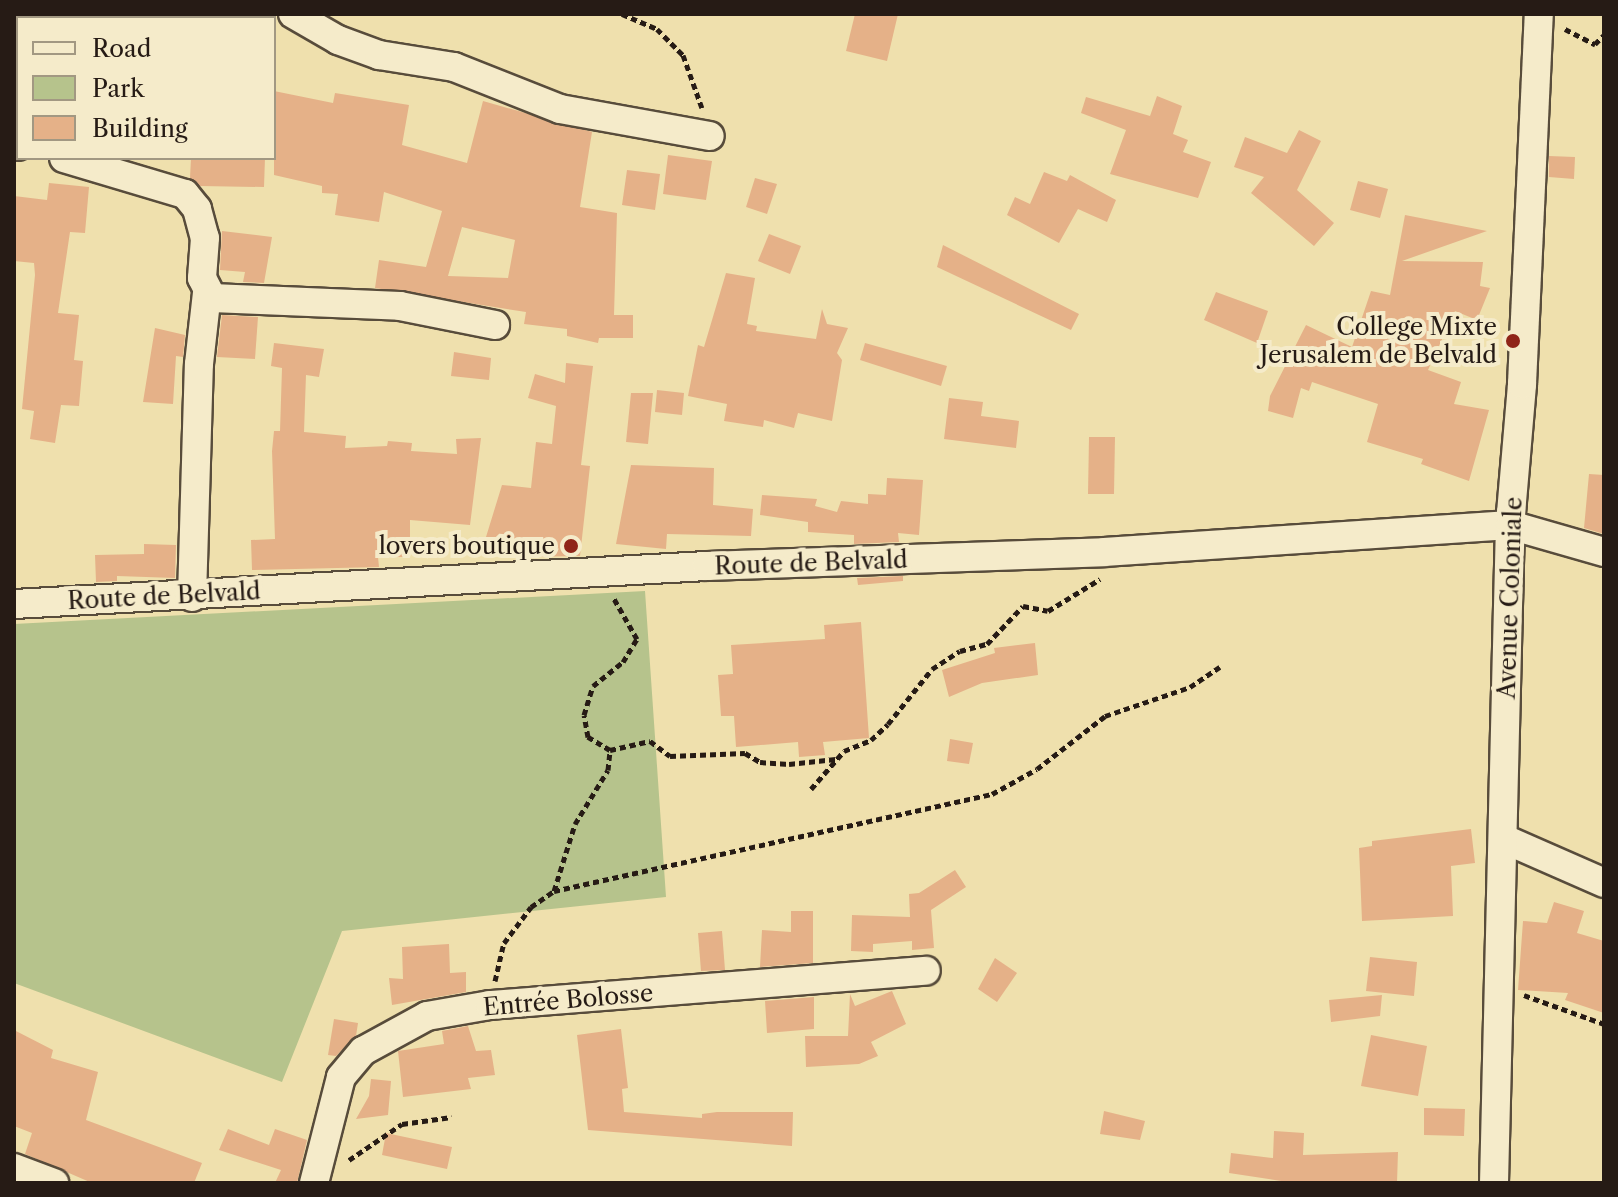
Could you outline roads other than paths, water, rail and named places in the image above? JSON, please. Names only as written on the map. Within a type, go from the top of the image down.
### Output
[{"type":"street","points":[[293,14],[338,40],[379,55],[454,67],[560,109],[710,136]]},
{"type":"street","name":"Avenue Coloniale","points":[[1494,1183],[1510,525],[1522,384],[1539,16]]},
{"type":"street","points":[[71,160],[185,194],[197,209],[205,238],[207,293],[199,364],[192,597]]},
{"type":"street","points":[[207,293],[229,301],[400,306],[495,325]]},
{"type":"street","name":"Route de Belvald","points":[[14,604],[192,597],[597,572],[1104,552],[1510,525],[1604,552]]},
{"type":"street","points":[[1504,839],[1604,883]]},
{"type":"street","name":"Entrée Bolosse","points":[[316,1173],[341,1077],[363,1051],[427,1016],[490,1005],[926,971]]},
{"type":"street","points":[[14,1168],[54,1183]]},
{"type":"place","name":"College Mixte Jerusalem de Belvald","points":[[1513,341]]},
{"type":"place","name":"lovers boutique","points":[[571,546]]}]
